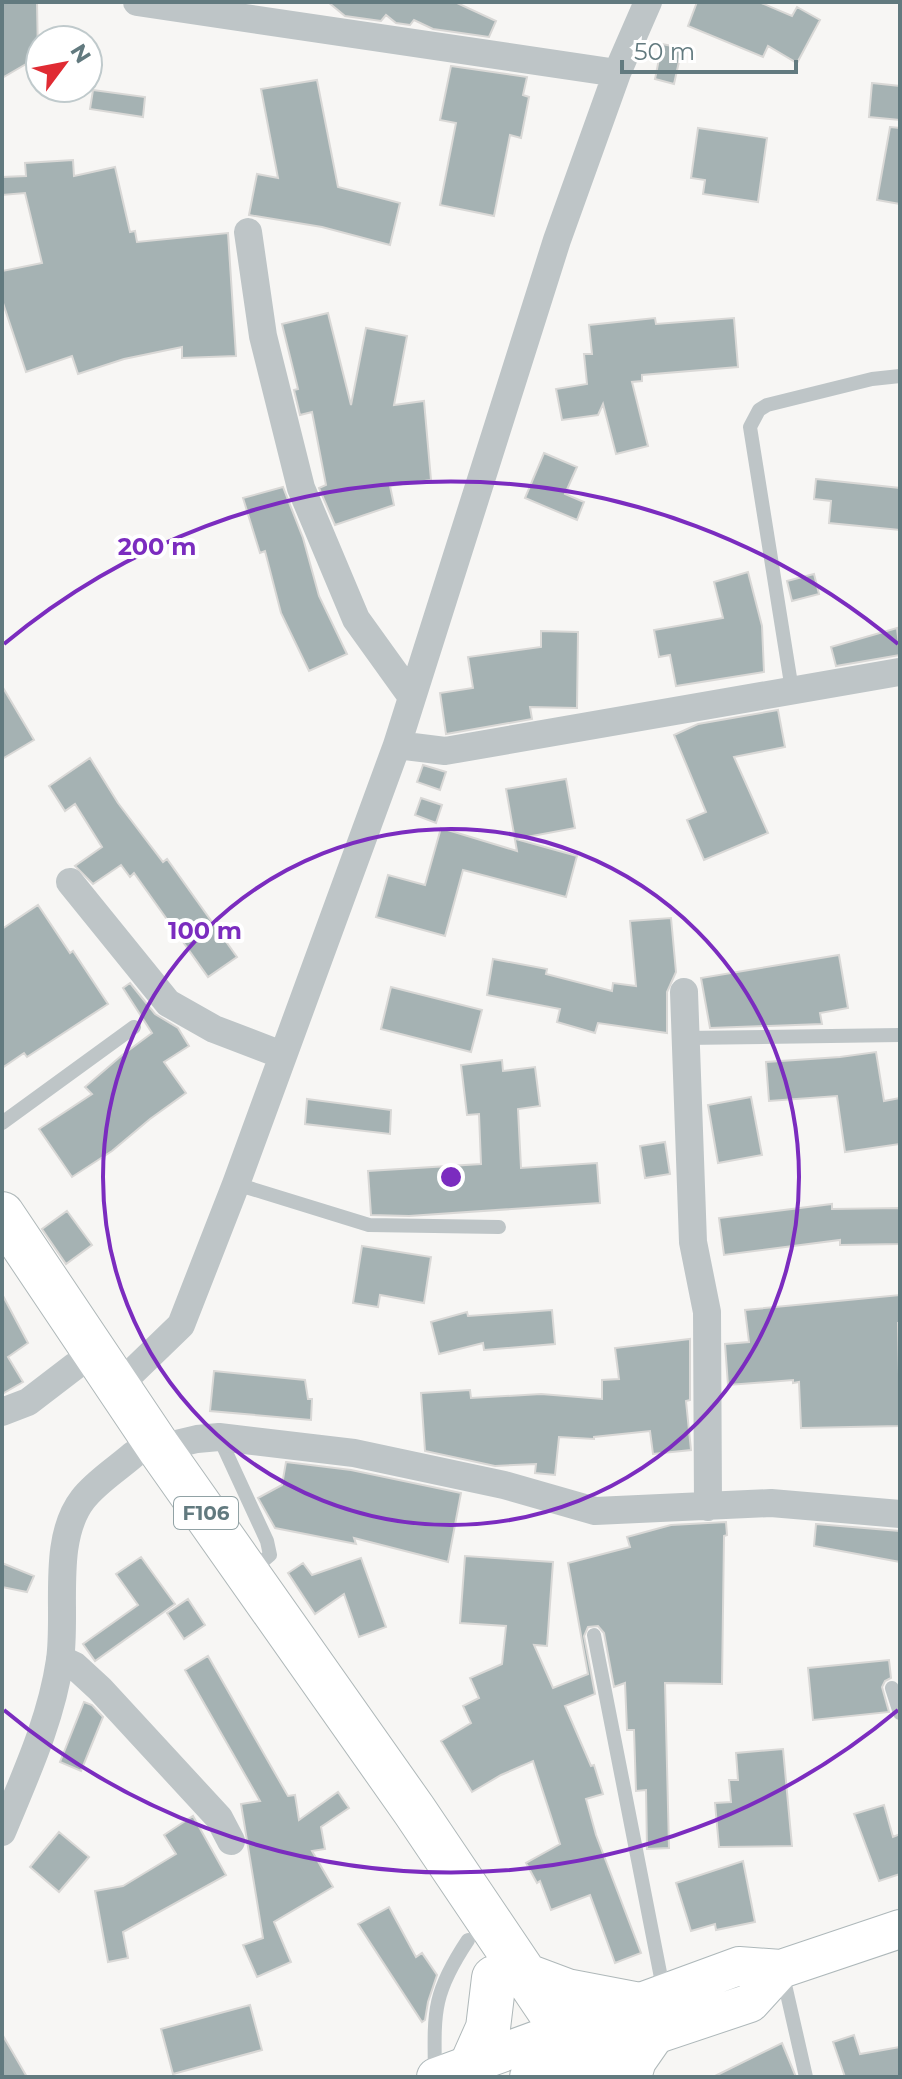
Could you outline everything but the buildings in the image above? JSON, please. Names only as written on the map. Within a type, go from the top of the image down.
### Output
[{"type":"main road","name":"F106","points":[[2,1214],[119,1385],[146,1451],[468,1940],[510,1977]]},
{"type":"main road","name":"F106","points":[[2,1260],[75,1366],[248,1573],[510,1977],[559,2062]]},
{"type":"main road","points":[[448,2073],[488,2028],[510,1977],[650,2011],[750,2003],[781,1969],[900,1929]]},
{"type":"main road","points":[[448,2073],[559,2062],[650,2011]]},
{"type":"main road","points":[[629,2077],[650,2011]]},
{"type":"street","points":[[137,2],[617,73]]},
{"type":"street","points":[[119,1385],[181,1325],[236,1184],[397,745],[557,240],[617,73],[648,2]]},
{"type":"street","points":[[248,232],[263,336],[301,488],[356,619],[412,697]]},
{"type":"street","points":[[397,745],[445,751],[899,672]]},
{"type":"street","points":[[70,882],[168,1003],[214,1029],[282,1055]]},
{"type":"street","points":[[684,992],[683,1038],[693,1242],[707,1312],[708,1507]]},
{"type":"street","points":[[2,1412],[28,1402],[75,1366]]},
{"type":"street","points":[[2,1832],[44,1730],[60,1659],[64,1547],[74,1515],[83,1498],[146,1451],[219,1437],[354,1453],[504,1485],[595,1511],[771,1503],[900,1514]]},
{"type":"street","points":[[60,1659],[75,1666],[100,1689],[219,1818],[231,1841]]},
{"type":"lane","points":[[792,690],[750,427],[753,418],[767,405],[872,379],[900,376]]},
{"type":"lane","points":[[2,1123],[134,1027]]},
{"type":"lane","points":[[683,1038],[900,1035]]},
{"type":"lane","points":[[236,1184],[369,1225],[499,1227]]},
{"type":"lane","points":[[219,1437],[267,1541],[270,1555],[248,1573]]},
{"type":"lane","points":[[594,1635],[650,2011]]},
{"type":"lane","points":[[892,1688],[900,1713]]},
{"type":"lane","points":[[448,2073],[434,2022],[440,1989],[449,1968],[468,1940]]},
{"type":"lane","points":[[781,1969],[806,2077]]}]
